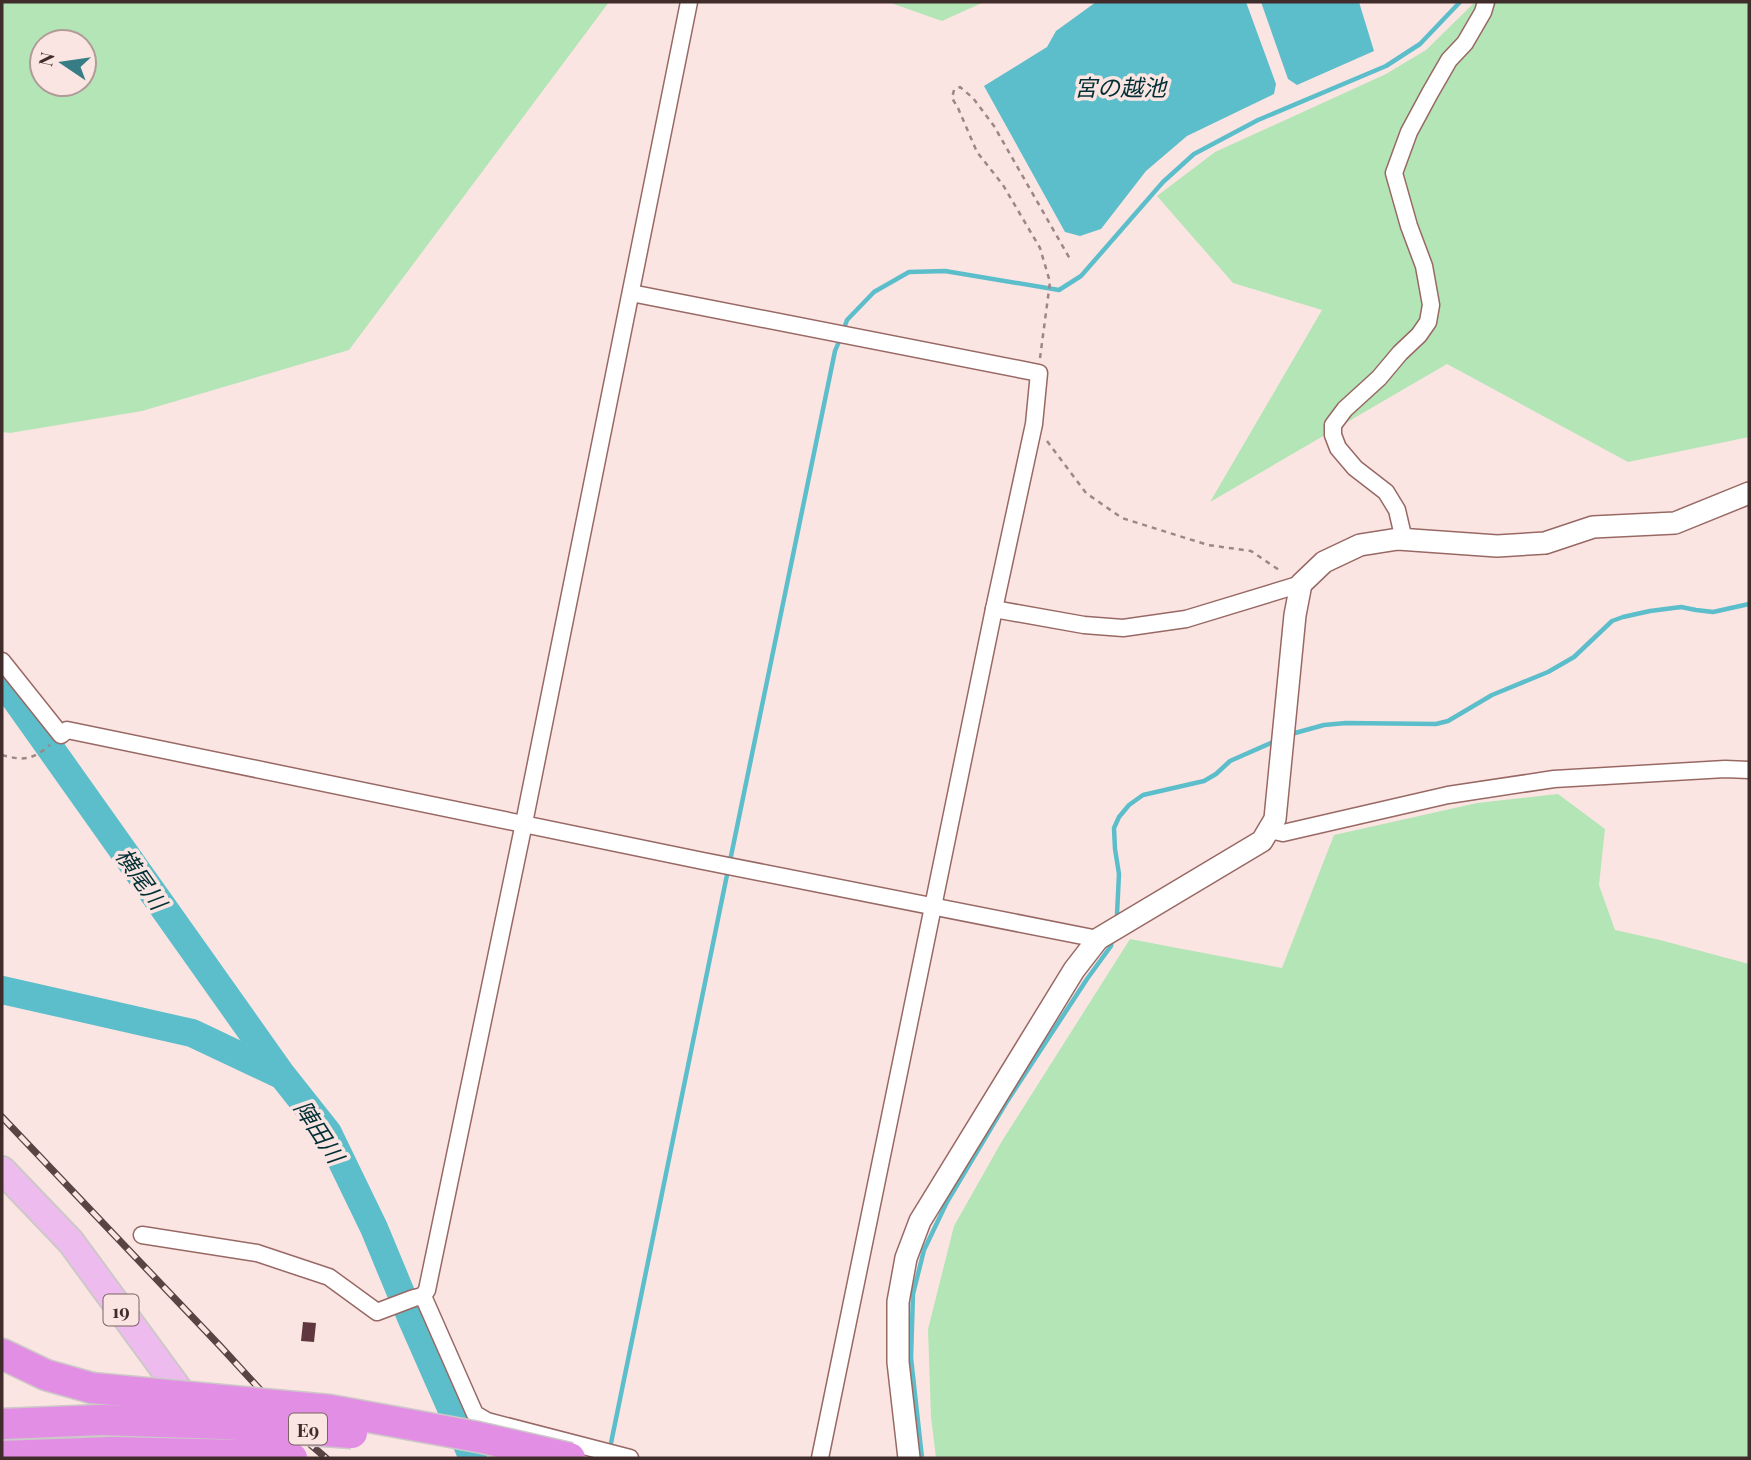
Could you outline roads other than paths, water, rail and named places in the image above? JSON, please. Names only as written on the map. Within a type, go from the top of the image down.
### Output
[{"type":"highway","points":[[2,1354],[46,1375],[92,1388],[330,1410],[478,1437],[570,1458]]},
{"type":"highway","name":"E9","points":[[2,1424],[101,1420],[319,1430],[422,1442],[513,1458]]},
{"type":"highway","name":"E9","points":[[2,1456],[113,1452],[292,1458]]},
{"type":"main road","name":"19","points":[[2,1170],[71,1242],[227,1457]]},
{"type":"street","points":[[142,1235],[257,1253],[329,1277],[377,1312],[419,1297],[427,1290],[689,2]]},
{"type":"street","points":[[1404,540],[1397,510],[1386,492],[1355,468],[1338,448],[1333,435],[1333,425],[1345,409],[1379,378],[1419,335],[1428,322],[1431,305],[1424,266],[1394,173],[1409,132],[1449,60],[1465,43],[1486,2]]},
{"type":"street","points":[[631,293],[1039,373],[1034,424],[820,1458]]},
{"type":"street","points":[[994,609],[1084,625],[1123,628],[1186,619],[1301,584],[1325,562],[1360,545],[1404,540],[1496,546],[1545,543],[1593,527],[1675,523],[1749,493]]},
{"type":"street","points":[[909,1458],[898,1362],[898,1301],[906,1258],[920,1221],[1074,970],[1098,939],[1262,841],[1270,830],[1275,820],[1295,615],[1301,584]]},
{"type":"street","points":[[2,661],[61,735],[67,730],[1098,939]]},
{"type":"street","points":[[1270,830],[1283,833],[1448,795],[1554,779],[1749,770]]},
{"type":"street","points":[[419,1297],[475,1414],[487,1421],[625,1457]]},
{"type":"water","name":"宮の越池","points":[[1096,2],[1246,2],[1276,84],[1274,94],[1187,136],[1146,171],[1101,229],[1080,236],[1065,232],[984,86],[1047,47],[1056,31]]},
{"type":"water","points":[[1261,2],[1359,2],[1374,51],[1297,85],[1288,79]]},
{"type":"waterway","points":[[843,331],[847,320],[874,292],[909,272],[945,271],[1059,290],[1081,276],[1163,182],[1194,154],[1258,120],[1386,66],[1420,44],[1460,2]]},
{"type":"waterway","points":[[730,861],[835,351],[840,339]]},
{"type":"waterway","points":[[1295,733],[1324,725],[1346,723],[1436,724],[1448,721],[1492,695],[1548,672],[1574,657],[1612,621],[1650,611],[1681,607],[1713,612],[1749,604]]},
{"type":"waterway","name":"横尾川","points":[[2,680],[282,1075],[328,1133],[374,1228],[473,1458]]},
{"type":"waterway","points":[[1117,914],[1119,874],[1114,828],[1129,805],[1143,795],[1204,781],[1230,761],[1273,742]]},
{"type":"waterway","points":[[610,1448],[728,870]]},
{"type":"waterway","points":[[922,1458],[911,1358],[913,1294],[924,1250],[947,1202],[1006,1103],[1111,946],[1112,940]]},
{"type":"waterway","name":"陣田川","points":[[2,990],[192,1033],[279,1074]]},
{"type":"railway","points":[[2,1117],[326,1458]]}]
